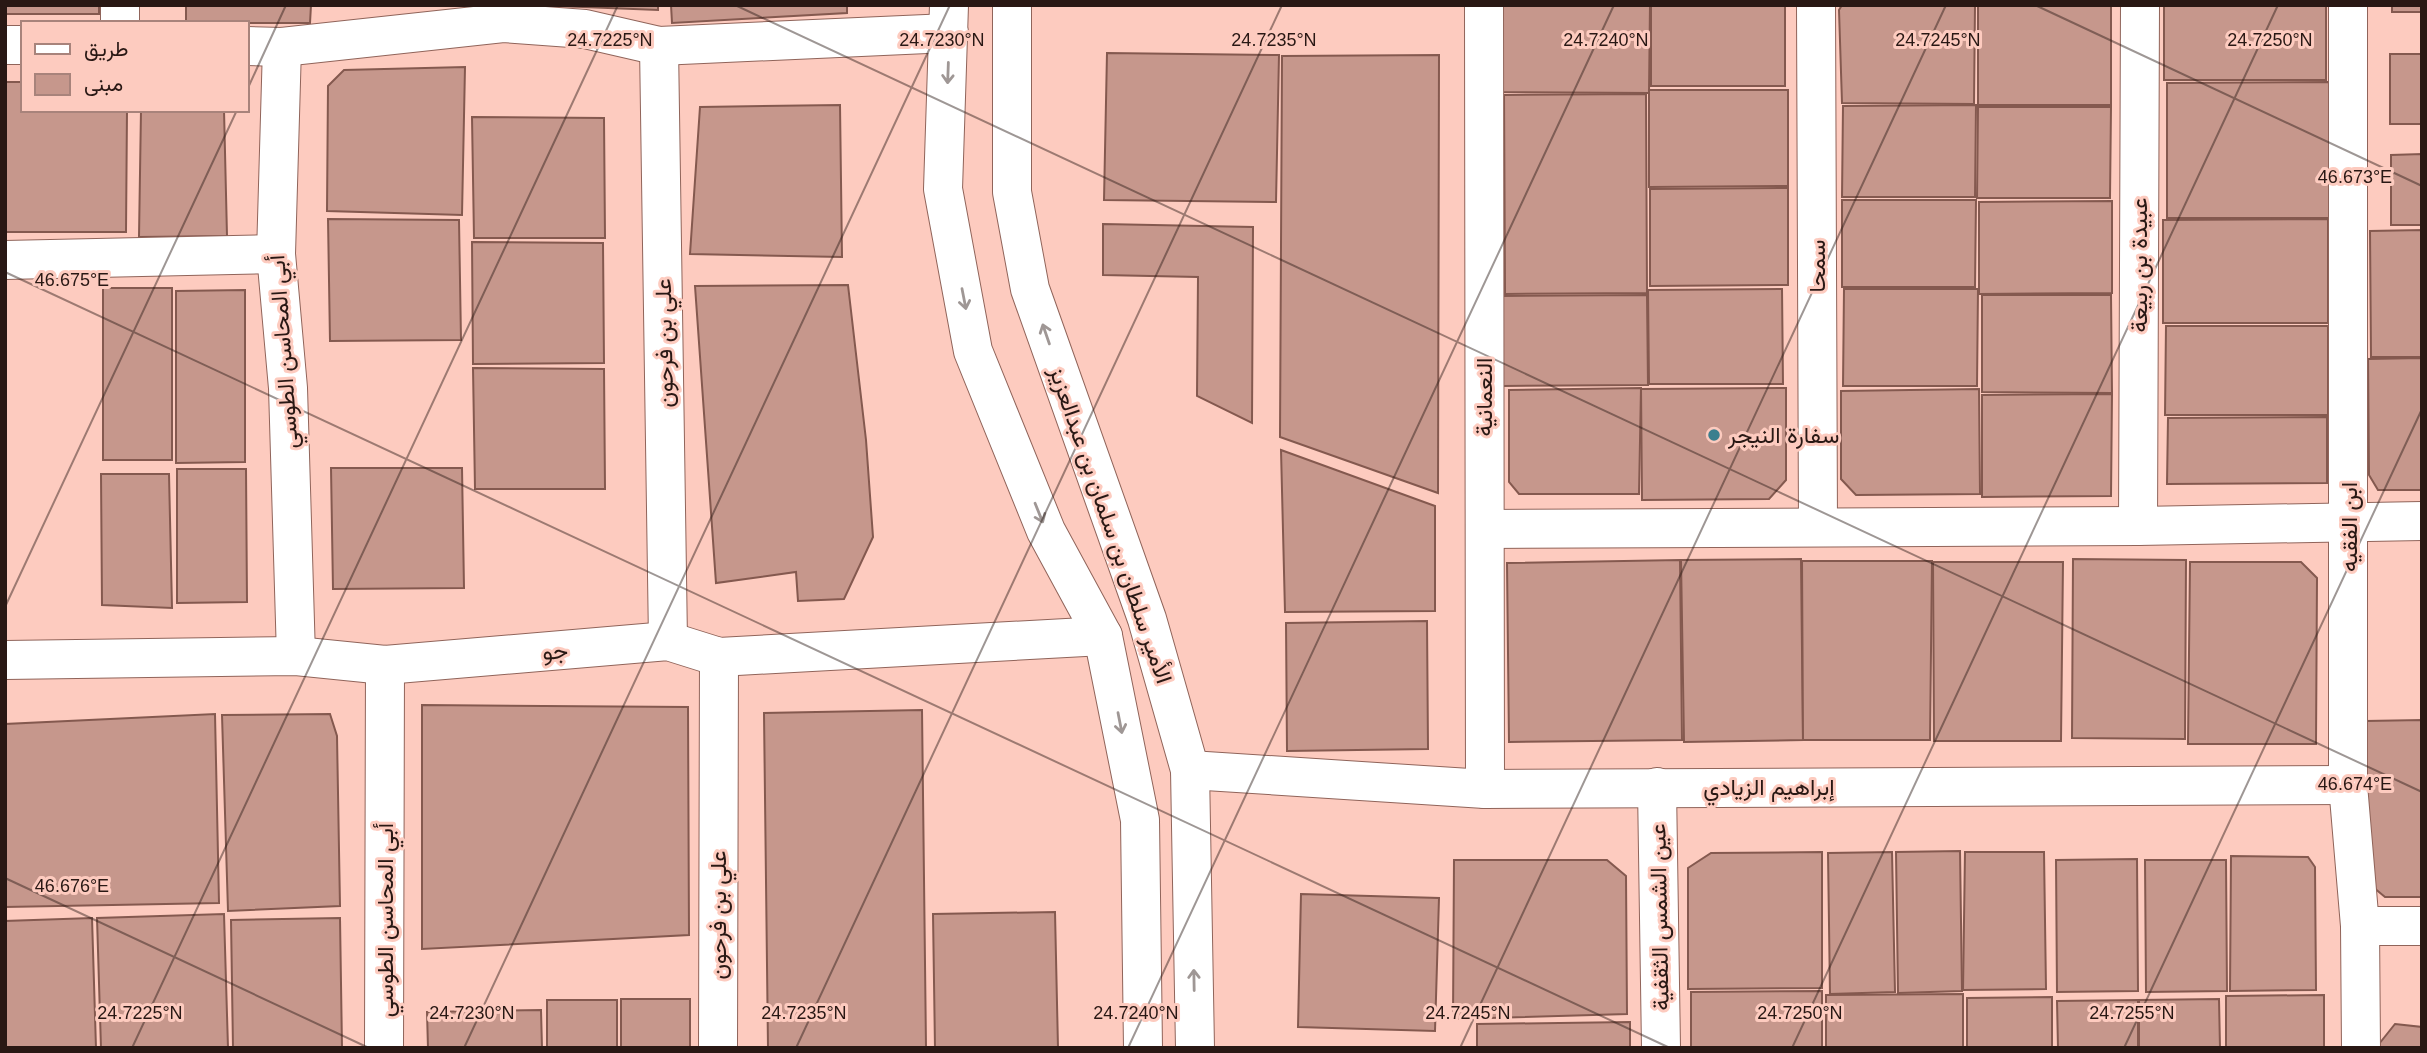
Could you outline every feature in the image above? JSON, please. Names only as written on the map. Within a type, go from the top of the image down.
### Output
[{"type":"street","name":"الأمير سلطان بن سلمان بن عبدالعزيز","points":[[1012,5],[1012,191],[1030,289],[1147,619],[1191,770],[1195,1048]]},
{"type":"street","name":"النعمانية","points":[[1484,5],[1485,789]]},
{"type":"street","name":"سمحا","points":[[1816,5],[1818,527]]},
{"type":"street","name":"عبيدة بن ربيعة","points":[[2138,526],[2140,5]]},
{"type":"street","name":"ابن الفقيه","points":[[2348,5],[2348,785],[2360,926],[2361,1048]]},
{"type":"street","points":[[264,47],[503,14],[659,46],[949,19]]},
{"type":"street","name":"الأمير سلطان بن سلمان بن عبدالعزيز","points":[[949,19],[943,189],[974,351],[1046,531],[1102,636],[1140,820],[1143,1048]]},
{"type":"street","name":"علي بن فرحون","points":[[659,46],[668,640]]},
{"type":"street","name":"أبي المحاسن الطوسي","points":[[264,47],[276,254],[288,388],[296,656]]},
{"type":"street","points":[[5,260],[276,254]]},
{"type":"street","points":[[1485,529],[2138,526],[2422,521]]},
{"type":"street","name":"جو","points":[[5,660],[296,656],[385,665],[668,640],[719,657],[1102,636]]},
{"type":"street","name":"علي بن فرحون","points":[[718,1048],[719,657]]},
{"type":"street","name":"أبي المحاسن الطوسي","points":[[384,1048],[385,665]]},
{"type":"street","name":"إبراهيم الزيادي","points":[[1191,770],[1485,789],[2348,785]]},
{"type":"street","name":"عين الشمس الثقفية","points":[[1657,787],[1661,1048]]},
{"type":"street","points":[[2360,926],[2422,926]]},
{"type":"building","points":[[5,5],[99,5],[99,14],[5,14]]},
{"type":"building","points":[[186,5],[311,5],[310,23],[186,21]]},
{"type":"building","points":[[532,5],[658,5],[658,10]]},
{"type":"building","points":[[671,5],[847,5],[847,13],[672,23]]},
{"type":"building","points":[[1503,5],[1650,5],[1649,93],[1502,92]]},
{"type":"building","points":[[1651,5],[1785,5],[1785,86],[1651,86]]},
{"type":"building","points":[[1842,5],[1975,5],[1974,104],[1842,103],[1839,10]]},
{"type":"building","points":[[1978,5],[2111,5],[2111,105],[1978,105]]},
{"type":"building","points":[[2164,5],[2326,5],[2326,80],[2164,80]]},
{"type":"building","points":[[2392,5],[2422,5],[2422,12],[2392,12]]},
{"type":"building","points":[[1107,53],[1279,55],[1276,202],[1104,200]]},
{"type":"building","points":[[2390,54],[2422,54],[2422,124],[2390,124]]},
{"type":"building","points":[[1439,55],[1438,493],[1280,437],[1282,56]]},
{"type":"building","points":[[465,67],[462,215],[327,211],[328,86],[344,70]]},
{"type":"building","points":[[5,82],[21,82],[21,112],[127,112],[126,232],[5,232]]},
{"type":"building","points":[[2329,82],[2329,218],[2167,218],[2167,83]]},
{"type":"building","points":[[1649,90],[1788,90],[1788,186],[1649,187]]},
{"type":"building","points":[[1646,94],[1647,293],[1505,294],[1504,95]]},
{"type":"building","points":[[840,105],[842,257],[690,254],[700,107]]},
{"type":"building","points":[[1976,105],[1975,197],[1842,197],[1843,106]]},
{"type":"building","points":[[1978,107],[2111,107],[2110,198],[1977,198]]},
{"type":"building","points":[[141,112],[224,112],[227,236],[139,237]]},
{"type":"building","points":[[472,117],[604,118],[605,238],[474,238]]},
{"type":"building","points":[[2422,154],[2422,225],[2391,225],[2391,155]]},
{"type":"building","points":[[1788,188],[1788,285],[1650,286],[1650,189]]},
{"type":"building","points":[[1842,200],[1976,200],[1975,287],[1842,287]]},
{"type":"building","points":[[2112,201],[2112,293],[1979,294],[1979,202]]},
{"type":"building","points":[[328,219],[459,220],[461,340],[330,341]]},
{"type":"building","points":[[2328,219],[2328,323],[2163,323],[2163,220]]},
{"type":"building","points":[[1103,224],[1253,227],[1252,423],[1197,396],[1198,277],[1103,275]]},
{"type":"building","points":[[2422,230],[2422,357],[2371,357],[2370,231]]},
{"type":"building","points":[[472,242],[603,243],[604,363],[473,364]]},
{"type":"building","points":[[848,285],[866,440],[873,537],[844,599],[798,601],[796,572],[716,583],[695,286]]},
{"type":"building","points":[[103,288],[172,288],[172,460],[103,460]]},
{"type":"building","points":[[1782,289],[1783,384],[1649,384],[1648,290]]},
{"type":"building","points":[[1844,289],[1978,289],[1977,386],[1843,386]]},
{"type":"building","points":[[245,290],[245,462],[176,463],[176,291]]},
{"type":"building","points":[[1647,295],[1648,385],[1503,386],[1502,296]]},
{"type":"building","points":[[1982,295],[2111,295],[2112,393],[1982,392]]},
{"type":"building","points":[[2166,326],[2328,326],[2328,415],[2165,415]]},
{"type":"building","points":[[2422,358],[2422,490],[2378,490],[2369,475],[2368,359]]},
{"type":"building","points":[[473,368],[604,369],[605,489],[475,489]]},
{"type":"building","points":[[1641,388],[1639,494],[1519,494],[1509,482],[1509,390]]},
{"type":"building","name":"سفارة النيجر","points":[[1786,388],[1786,480],[1769,499],[1642,500],[1641,389]]},
{"type":"building","points":[[1979,389],[1980,494],[1856,495],[1841,479],[1841,391]]},
{"type":"building","points":[[2112,394],[2111,496],[1982,497],[1982,395]]},
{"type":"building","points":[[2327,417],[2327,483],[2167,484],[2168,418]]},
{"type":"building","points":[[1281,450],[1435,506],[1435,611],[1285,612]]},
{"type":"building","points":[[331,468],[462,468],[464,588],[333,589]]},
{"type":"building","points":[[177,469],[246,469],[247,602],[177,603]]},
{"type":"building","points":[[101,474],[169,474],[172,608],[102,605]]},
{"type":"building","points":[[1801,559],[1803,740],[1684,742],[1681,560]]},
{"type":"building","points":[[2073,559],[2186,560],[2185,739],[2072,738]]},
{"type":"building","points":[[1680,560],[1682,740],[1509,742],[1507,563]]},
{"type":"building","points":[[1802,561],[1932,561],[1930,740],[1803,740]]},
{"type":"building","points":[[1933,562],[2063,562],[2061,741],[1934,741]]},
{"type":"building","points":[[2190,562],[2301,562],[2317,578],[2316,744],[2188,744]]},
{"type":"building","points":[[1427,621],[1428,749],[1287,751],[1286,623]]},
{"type":"building","points":[[422,705],[688,707],[689,935],[422,949]]},
{"type":"building","points":[[922,710],[926,1048],[768,1048],[764,713]]},
{"type":"building","points":[[215,714],[219,903],[5,907],[5,724]]},
{"type":"building","points":[[330,714],[337,736],[340,906],[228,911],[222,715]]},
{"type":"building","points":[[2422,720],[2422,897],[2385,897],[2367,882],[2366,721]]},
{"type":"building","points":[[1960,851],[1962,991],[1898,993],[1896,852]]},
{"type":"building","points":[[1822,852],[1822,988],[1688,989],[1688,868],[1711,853]]},
{"type":"building","points":[[1892,852],[1895,992],[1830,994],[1828,853]]},
{"type":"building","points":[[1965,852],[2044,852],[2046,989],[1963,990]]},
{"type":"building","points":[[2231,856],[2308,857],[2315,867],[2316,990],[2230,991]]},
{"type":"building","points":[[2137,859],[2138,991],[2057,992],[2056,860]]},
{"type":"building","points":[[1454,860],[1607,860],[1626,876],[1627,1014],[1453,1019]]},
{"type":"building","points":[[2145,860],[2226,860],[2227,991],[2146,992]]},
{"type":"building","points":[[1301,894],[1439,898],[1435,1031],[1298,1027]]},
{"type":"building","points":[[1055,912],[1058,1048],[935,1048],[933,914]]},
{"type":"building","points":[[224,914],[228,1048],[101,1048],[97,918]]},
{"type":"building","points":[[92,918],[96,1048],[5,1048],[5,921]]},
{"type":"building","points":[[340,918],[342,1048],[233,1048],[231,920]]},
{"type":"building","points":[[1822,991],[1822,1048],[1691,1048],[1691,992]]},
{"type":"building","points":[[1963,994],[1963,1048],[1826,1048],[1826,995]]},
{"type":"building","points":[[2324,995],[2324,1048],[2226,1048],[2226,996]]},
{"type":"building","points":[[2052,997],[2052,1048],[1967,1048],[1967,998]]},
{"type":"building","points":[[621,999],[690,999],[690,1048],[621,1048]]},
{"type":"building","points":[[2219,999],[2220,1048],[2139,1048],[2139,1000]]},
{"type":"building","points":[[547,1000],[617,1000],[617,1048],[547,1048]]},
{"type":"building","points":[[2138,1000],[2138,1048],[2058,1048],[2057,1001]]},
{"type":"building","points":[[541,1010],[542,1048],[428,1048],[427,1012]]},
{"type":"building","points":[[1630,1022],[1630,1048],[1477,1048],[1477,1024]]},
{"type":"building","points":[[2395,1024],[2422,1027],[2422,1048],[2379,1048],[2379,1044]]},
{"type":"place","name":"سفارة النيجر","points":[[1714,435]]}]
